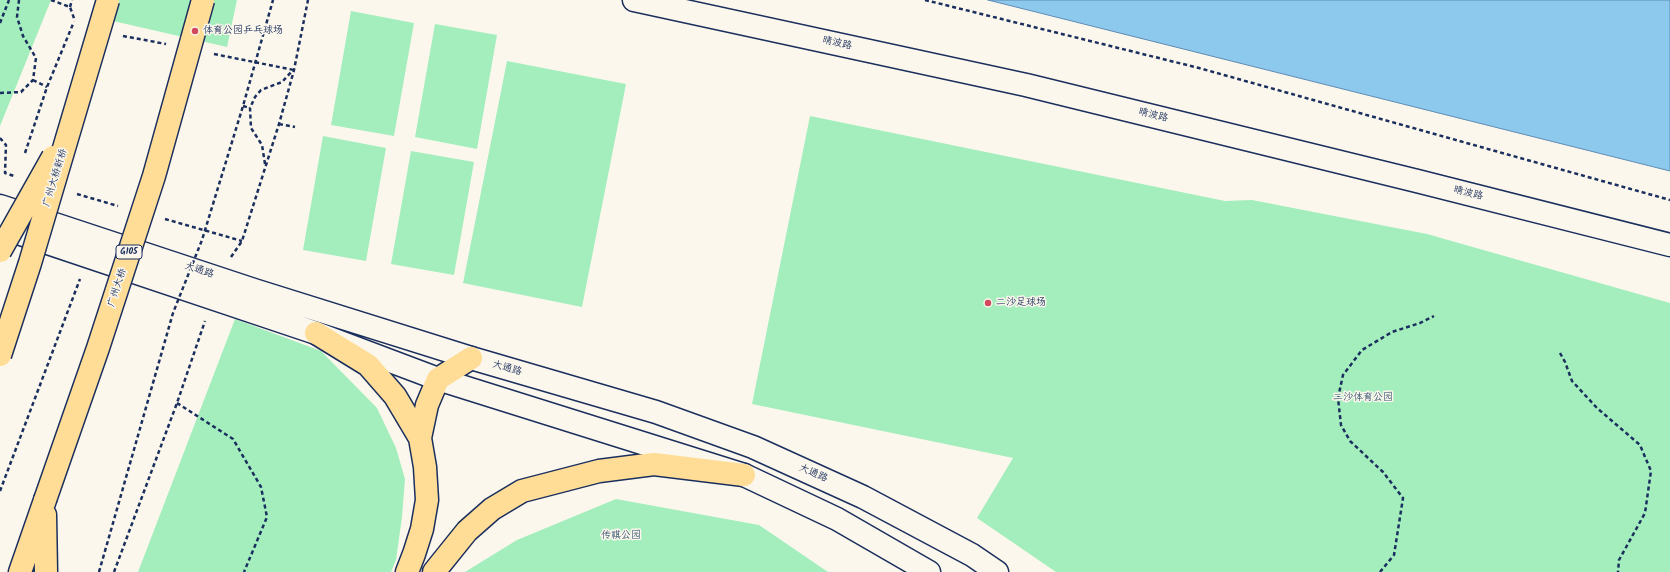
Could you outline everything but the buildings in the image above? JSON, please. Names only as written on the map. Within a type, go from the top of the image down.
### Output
[{"type":"highway","name":"广州大桥新桥","points":[[0,355],[30,263],[108,0]]},
{"type":"highway","name":"广州大桥","points":[[20,572],[98,348],[154,176],[203,0]]},
{"type":"highway","points":[[0,251],[73,121]]},
{"type":"highway","points":[[316,333],[368,364],[395,396],[420,438],[425,466],[427,500],[422,530],[407,572]]},
{"type":"highway","points":[[420,438],[427,404],[438,379],[471,358]]},
{"type":"highway","points":[[434,572],[467,531],[492,509],[522,490],[599,471],[654,464],[744,475]]},
{"type":"highway","points":[[45,500],[46,572]]},
{"type":"main road","name":"晴波路","points":[[634,0],[1026,85],[1402,177],[1670,245]]},
{"type":"main road","name":"大通路","points":[[0,206],[471,358],[656,412],[753,447],[863,496],[972,554],[998,572]]},
{"type":"main road","points":[[0,227],[316,333],[438,379],[744,475],[837,519],[929,572]]},
{"type":"path","points":[[0,23],[9,0]]},
{"type":"path","points":[[0,93],[21,92],[33,80],[36,58],[23,36],[17,17],[19,0]]},
{"type":"path","points":[[70,7],[72,0]]},
{"type":"path","points":[[99,572],[173,313],[202,240],[243,106],[273,0]]},
{"type":"path","points":[[217,277],[242,241],[279,124],[294,70],[308,0]]},
{"type":"path","points":[[925,0],[1199,68],[1670,200]]},
{"type":"path","points":[[22,158],[47,87],[78,11]]},
{"type":"path","points":[[266,166],[262,145],[251,128],[250,108],[261,90],[282,82],[294,70]]},
{"type":"path","points":[[33,80],[47,87]]},
{"type":"path","points":[[243,106],[250,108]]},
{"type":"path","points":[[279,124],[295,127]]},
{"type":"path","points":[[0,138],[6,145],[5,173]]},
{"type":"path","points":[[14,179],[17,172]]},
{"type":"path","points":[[0,491],[81,277]]},
{"type":"path","points":[[114,572],[177,403],[211,299]]},
{"type":"path","points":[[1380,572],[1394,554],[1403,498],[1383,472],[1350,441],[1341,425],[1338,398],[1339,390],[1343,376],[1362,350],[1392,332],[1420,323],[1434,316]]},
{"type":"path","points":[[1560,353],[1572,381],[1597,408],[1640,445],[1651,471],[1645,513],[1619,560],[1618,572]]},
{"type":"path","points":[[177,403],[233,439],[261,487],[267,517],[244,572]]},
{"type":"green space","points":[[0,0],[51,0],[0,126]]},
{"type":"green space","name":"体育公园乒乓球场","points":[[95,0],[237,0],[227,47],[91,16]]},
{"type":"green space","points":[[351,11],[414,23],[394,136],[331,125]]},
{"type":"green space","points":[[435,24],[497,35],[477,149],[415,137]]},
{"type":"green space","points":[[507,61],[626,84],[582,307],[463,283]]},
{"type":"green space","name":"二沙体育公园","points":[[810,116],[1225,201],[1252,200],[1427,234],[1670,303],[1670,572],[1056,572],[977,518],[1013,458],[752,404]]},
{"type":"green space","points":[[323,136],[386,148],[366,261],[303,250]]},
{"type":"green space","points":[[411,151],[474,162],[454,275],[391,264]]},
{"type":"green space","points":[[235,319],[321,351],[377,408],[396,448],[405,479],[402,517],[396,560],[391,572],[138,572]]},
{"type":"green space","name":"传祺公园","points":[[616,499],[759,525],[828,572],[465,572],[517,540]]},
{"type":"water","points":[[988,0],[1670,0],[1670,171]]},
{"type":"place","name":"体育公园乒乓球场","points":[[195,31]]},
{"type":"place","name":"二沙足球场","points":[[988,303]]}]
